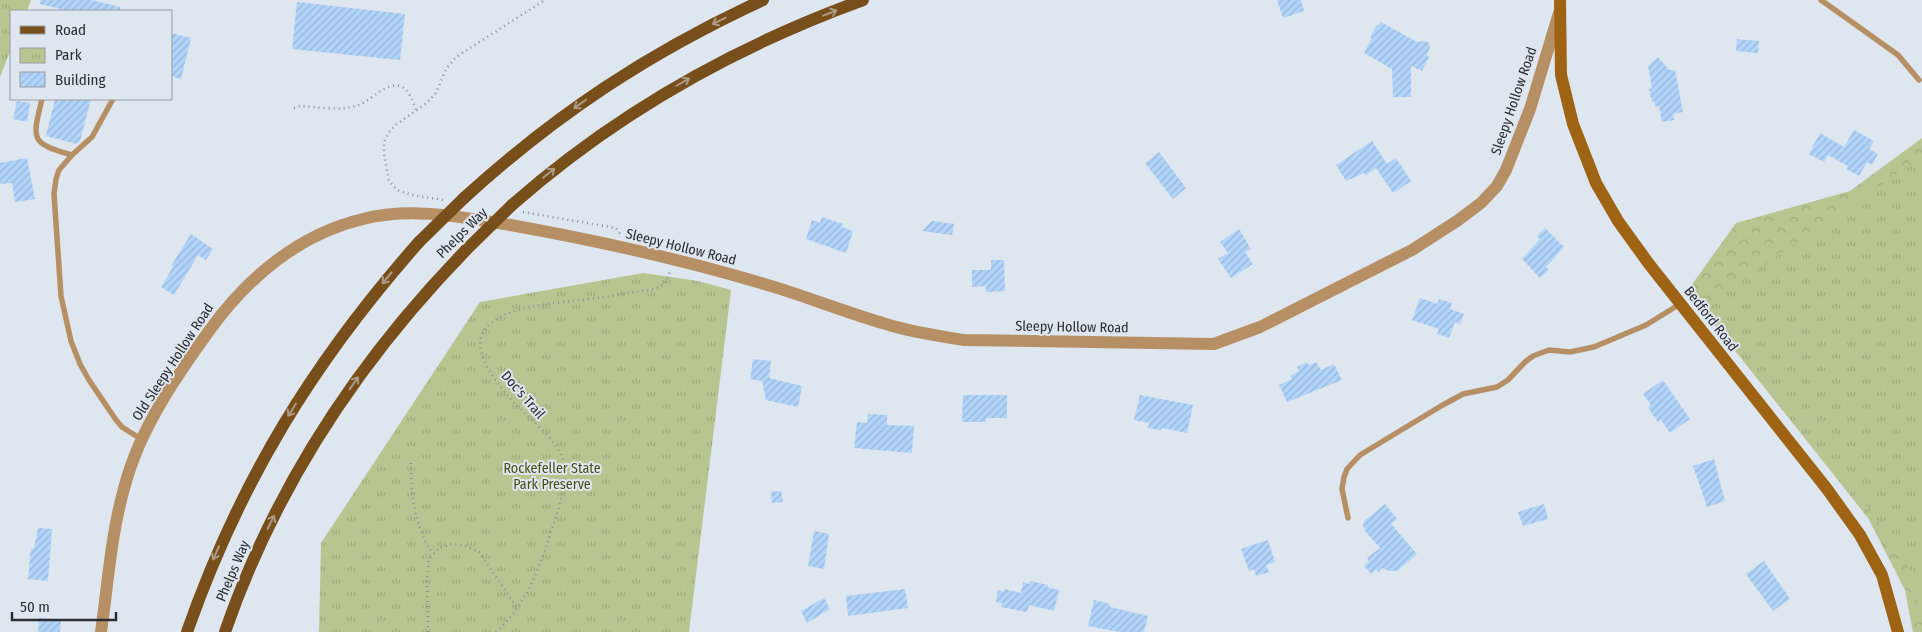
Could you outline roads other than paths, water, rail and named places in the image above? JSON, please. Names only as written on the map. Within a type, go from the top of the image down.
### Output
[{"type":"main road","name":"Phelps Way","points":[[187,632],[209,570],[228,526],[282,425],[348,327],[419,242],[464,198],[528,142],[604,87],[670,47],[763,0]]},
{"type":"main road","name":"Phelps Way","points":[[226,632],[262,542],[294,477],[319,436],[383,343],[423,294],[466,250],[512,205],[552,171],[625,118],[688,79],[763,41],[863,0]]},
{"type":"main road","name":"Bedford Road","points":[[1560,5],[1560,75],[1573,124],[1596,183],[1634,243],[1860,535],[1882,575],[1898,632]]},
{"type":"street","name":"Sleepy Hollow Road","points":[[432,214],[477,219],[551,232],[673,259],[764,284],[887,325],[931,335],[964,340],[1214,344],[1260,327],[1412,250],[1457,221],[1481,202],[1497,186],[1506,170],[1530,109],[1560,5]]},
{"type":"street","name":"Old Sleepy Hollow Road","points":[[101,632],[115,531],[125,485],[141,439],[166,396],[221,314],[238,294],[277,260],[320,234],[349,223],[387,215],[432,214]]},
{"type":"lane","points":[[1821,0],[1894,52],[1919,80]]},
{"type":"lane","points":[[42,100],[36,123],[39,141],[49,149],[72,155]]},
{"type":"lane","points":[[112,100],[92,137],[59,170],[56,179],[54,194],[61,296],[71,341],[80,364],[122,427],[141,439]]},
{"type":"lane","points":[[1348,518],[1342,489],[1344,477],[1347,470],[1360,455],[1463,394],[1496,387],[1508,380],[1533,356],[1549,350],[1570,352],[1594,347],[1646,325],[1680,304]]},
{"type":"park label","name":"Rockefeller State Park Preserve","points":[[552,476]]}]
